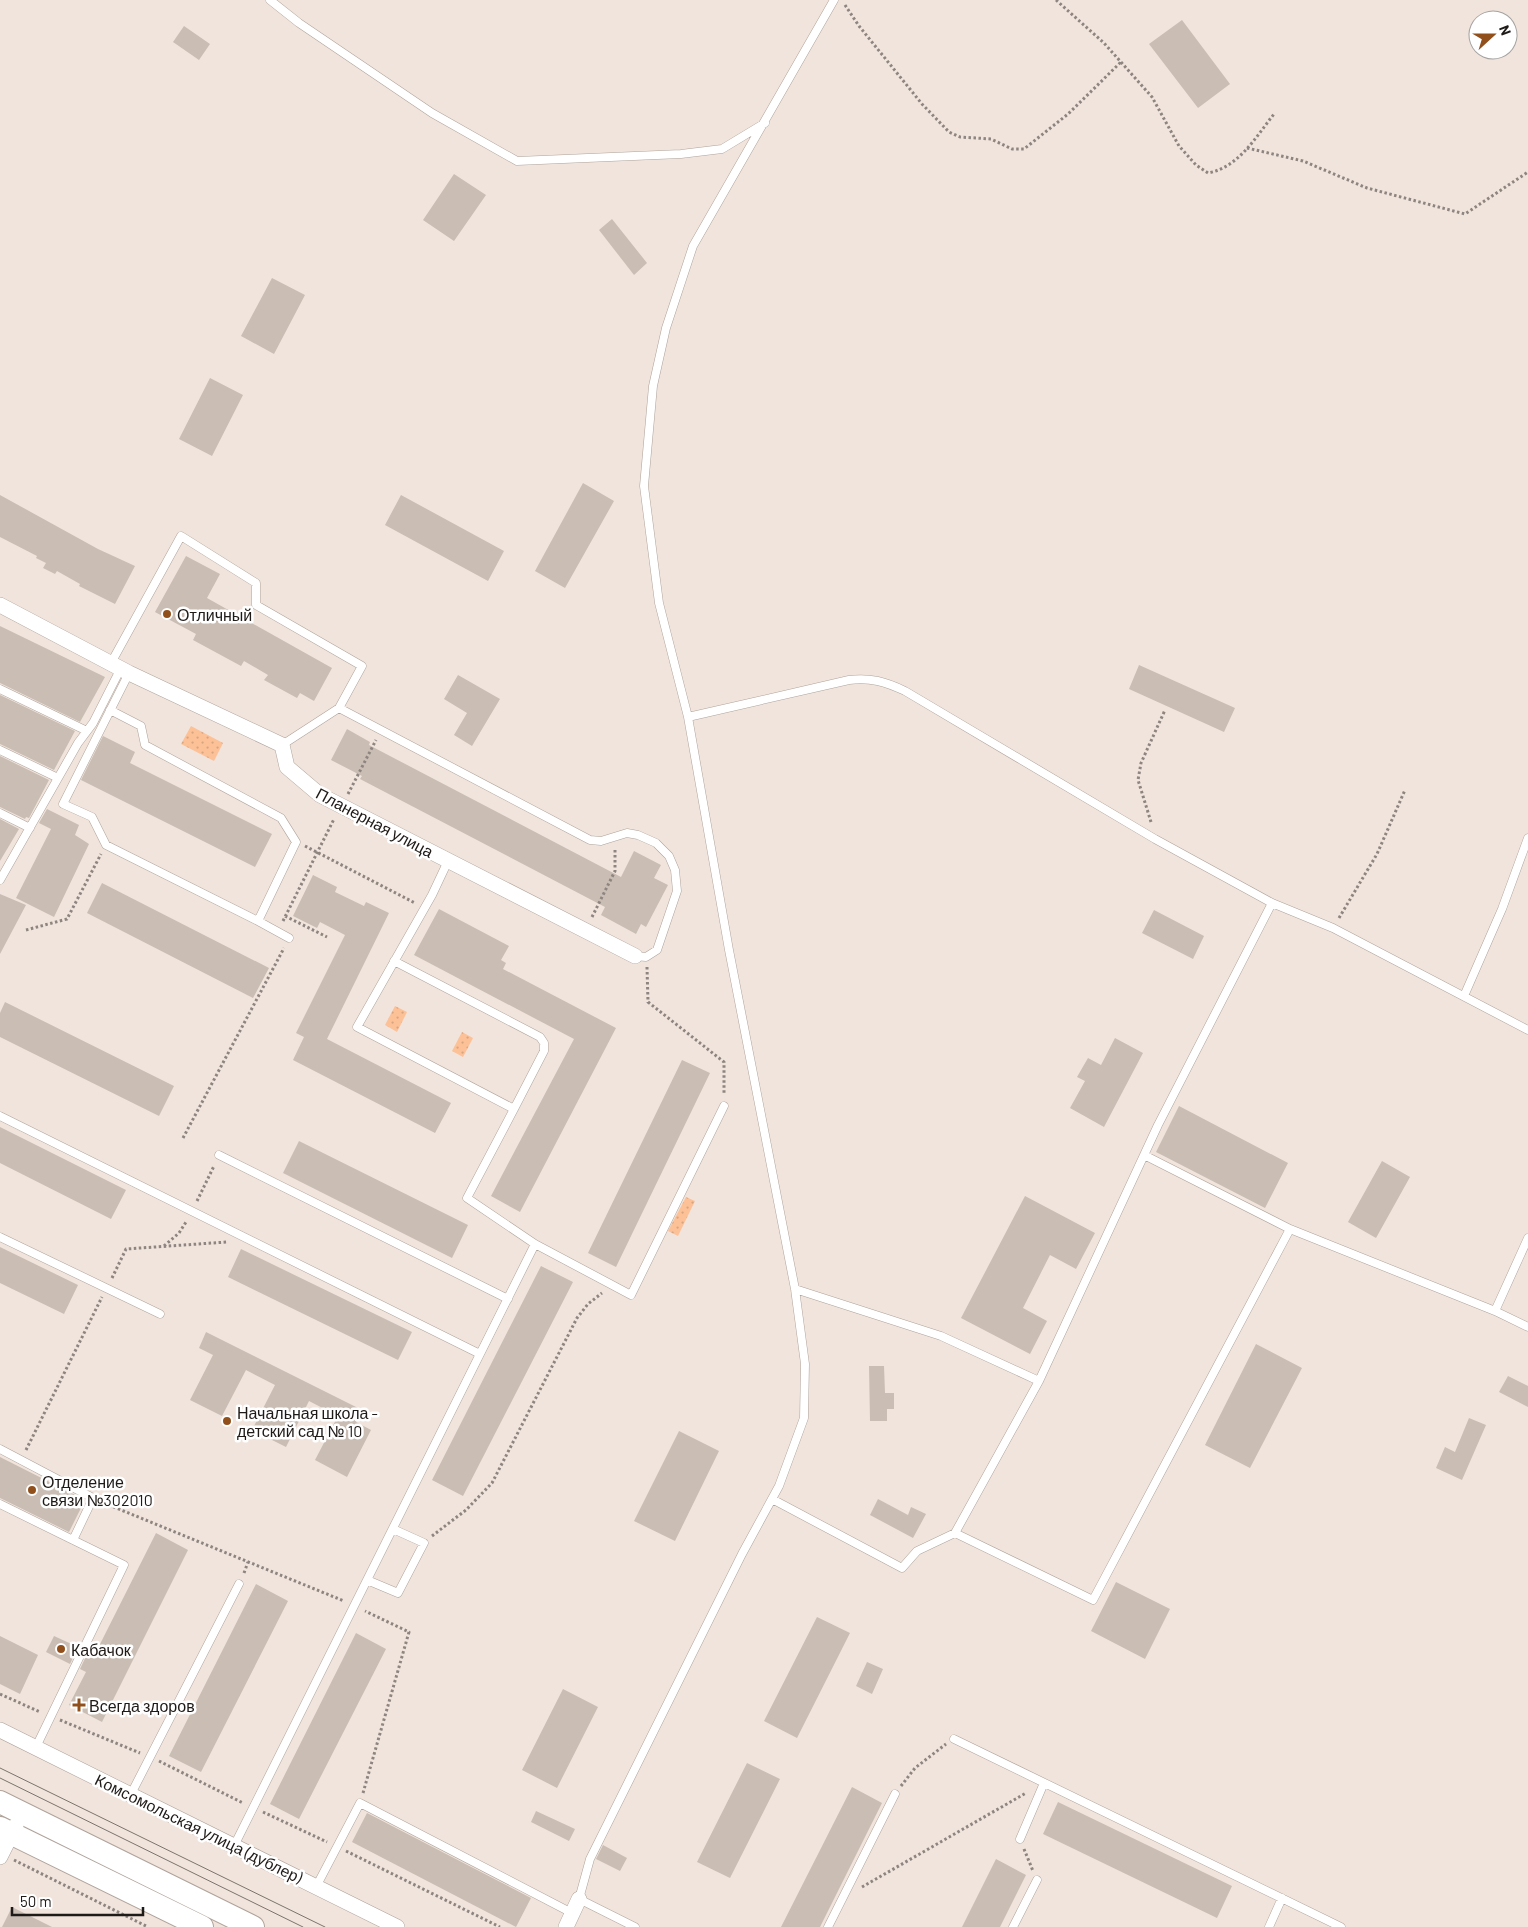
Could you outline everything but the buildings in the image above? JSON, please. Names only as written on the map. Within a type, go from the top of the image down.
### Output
[{"type":"main road","points":[[0,1802],[253,1927]]},
{"type":"main road","points":[[3,1843],[202,1927]]},
{"type":"street","points":[[0,605],[120,668],[282,744]]},
{"type":"street","name":"Планерная улица","points":[[282,744],[287,767],[320,795],[448,861],[641,956]]},
{"type":"street","name":"Комсомольская улица (дублер)","points":[[0,1730],[397,1927]]},
{"type":"street","points":[[3,1843],[22,1813]]},
{"type":"street","points":[[569,1920],[578,1899]]},
{"type":"lane","points":[[270,0],[299,23],[432,113],[517,161],[681,154],[722,149],[765,122]]},
{"type":"lane","points":[[635,1927],[578,1899],[590,1859],[737,1562],[772,1499],[804,1418],[805,1364],[795,1290],[729,950],[688,717],[659,604],[644,486],[653,386],[666,328],[693,246],[834,0]]},
{"type":"lane","points":[[0,879],[87,731],[120,668],[181,536],[256,583],[256,605],[362,666],[340,708],[282,744]]},
{"type":"lane","points":[[120,668],[110,710],[63,804],[92,817],[106,845],[258,920],[289,938]]},
{"type":"lane","points":[[688,717],[849,680],[864,678],[884,682],[905,691],[1155,839],[1272,902],[1333,928],[1528,1030]]},
{"type":"lane","points":[[0,689],[87,731]]},
{"type":"lane","points":[[340,708],[590,840],[600,842],[627,833],[656,843],[669,856],[675,870],[678,891],[657,950],[641,956]]},
{"type":"lane","points":[[110,710],[141,726],[145,745],[281,818],[296,842],[258,920]]},
{"type":"lane","points":[[0,750],[58,778]]},
{"type":"lane","points":[[0,813],[30,828]]},
{"type":"lane","points":[[1464,996],[1498,919],[1528,838]]},
{"type":"lane","points":[[448,861],[424,908],[357,1027],[514,1109]]},
{"type":"lane","points":[[772,1499],[902,1568],[917,1551],[955,1533],[1039,1381],[1144,1155],[1272,902]]},
{"type":"lane","points":[[394,961],[540,1037],[544,1043],[544,1051],[467,1198],[535,1244],[631,1295],[724,1106]]},
{"type":"lane","points":[[0,1116],[480,1354]]},
{"type":"lane","points":[[219,1155],[508,1299]]},
{"type":"lane","points":[[1144,1155],[1290,1229],[1495,1311],[1528,1327]]},
{"type":"lane","points":[[955,1533],[1093,1600],[1290,1229]]},
{"type":"lane","points":[[0,1237],[160,1314]]},
{"type":"lane","points":[[1495,1311],[1528,1238]]},
{"type":"lane","points":[[234,1846],[535,1244]]},
{"type":"lane","points":[[795,1290],[942,1336],[1039,1381]]},
{"type":"lane","points":[[0,1449],[93,1498],[73,1540]]},
{"type":"lane","points":[[0,1504],[124,1565],[36,1748]]},
{"type":"lane","points":[[368,1580],[398,1593],[424,1543],[393,1529]]},
{"type":"lane","points":[[131,1794],[239,1584]]},
{"type":"lane","points":[[954,1739],[1340,1927]]},
{"type":"lane","points":[[1020,1839],[1044,1783]]},
{"type":"lane","points":[[828,1927],[895,1794]]},
{"type":"lane","points":[[316,1886],[360,1803],[569,1920]]},
{"type":"lane","points":[[1013,1927],[1037,1880]]},
{"type":"lane","points":[[1269,1927],[1282,1898]]},
{"type":"path","points":[[842,0],[859,26],[922,104],[950,132],[960,137],[991,139],[1012,150],[1024,149],[1068,114],[1121,62]]},
{"type":"path","points":[[1056,0],[1104,43],[1152,97],[1167,128],[1179,146],[1196,165],[1208,173],[1223,170],[1247,148],[1274,114]]},
{"type":"path","points":[[1247,148],[1303,161],[1366,188],[1464,214],[1528,172]]},
{"type":"path","points":[[1155,839],[1138,780],[1141,763],[1165,710]]},
{"type":"path","points":[[327,937],[285,916],[316,852],[381,730]]},
{"type":"path","points":[[1333,928],[1377,854],[1405,790]]},
{"type":"path","points":[[596,910],[615,871],[615,837]]},
{"type":"path","points":[[296,842],[424,908]]},
{"type":"path","points":[[26,930],[67,919],[106,845]]},
{"type":"path","points":[[184,1138],[289,938]]},
{"type":"path","points":[[641,956],[648,1002],[724,1062],[724,1106]]},
{"type":"path","points":[[21,1460],[126,1250],[251,1241]]},
{"type":"path","points":[[424,1543],[466,1510],[492,1483],[577,1318],[588,1304],[613,1285]]},
{"type":"path","points":[[93,1498],[355,1606],[409,1632],[360,1803]]},
{"type":"path","points":[[0,1694],[150,1757],[500,1927]]},
{"type":"path","points":[[895,1794],[915,1768],[954,1739]]},
{"type":"path","points":[[842,1898],[1044,1783]]},
{"type":"path","points":[[1020,1839],[1037,1880]]},
{"type":"path","points":[[3,1843],[148,1927]]},
{"type":"shaded area","points":[[191,726],[223,743],[214,761],[181,744]]},
{"type":"shaded area","points":[[395,1006],[407,1012],[397,1032],[385,1025]]},
{"type":"shaded area","points":[[462,1032],[473,1038],[463,1057],[452,1051]]},
{"type":"shaded area","points":[[686,1197],[695,1201],[678,1236],[668,1231]]},
{"type":"tram line","points":[[0,1768],[325,1927]]},
{"type":"tram line","points":[[0,1778],[303,1927]]},
{"type":"place","name":"Отличный","points":[[167,614]]},
{"type":"place","name":"Начальная школа - детский сад № 10","points":[[227,1421]]},
{"type":"place","name":"Отделение связи №302010","points":[[32,1490]]},
{"type":"place","name":"Кабачок","points":[[61,1649]]},
{"type":"place","name":"Всегда здоров","points":[[79,1705]]}]
